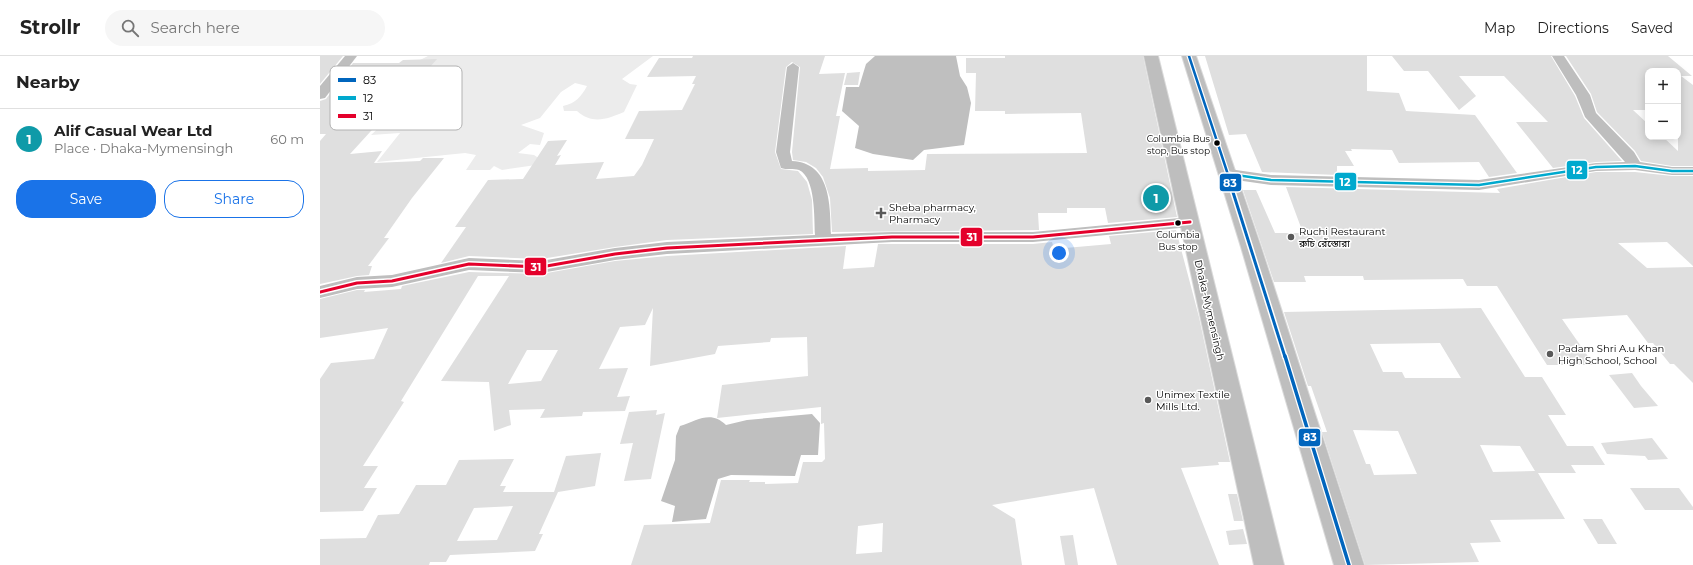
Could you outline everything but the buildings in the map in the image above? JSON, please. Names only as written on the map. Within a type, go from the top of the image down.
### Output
[{"type":"highway","name":"Dhaka-Mymensingh","points":[[1152,56],[1269,565]]},
{"type":"highway","points":[[1189,56],[1229,174],[1349,565]]},
{"type":"street","points":[[343,66],[351,56]]},
{"type":"street","points":[[1558,56],[1583,95],[1590,114],[1629,155],[1635,166]]},
{"type":"street","points":[[793,67],[783,152],[784,163],[786,165],[805,168],[812,173],[818,182],[823,240]]},
{"type":"street","points":[[320,95],[330,82]]},
{"type":"street","points":[[1229,174],[1272,180],[1478,184],[1596,167],[1635,166],[1672,171],[1693,171]]},
{"type":"street","points":[[320,292],[357,283],[392,281],[410,278],[469,264],[541,267],[615,254],[667,248],[892,237],[1033,237],[1190,222]]},
{"type":"shaded area","points":[[428,56],[653,56],[622,79],[630,84],[637,85],[624,112],[612,117],[594,119],[589,118],[577,111],[564,111],[563,106],[578,99],[587,86],[575,83],[561,92],[540,118],[521,125],[544,133],[540,145],[530,144],[518,153],[534,155],[540,159],[536,165],[502,170],[494,166],[490,170],[466,170],[476,155],[465,153],[377,162],[400,133],[371,135],[376,130],[462,130],[462,66],[413,66],[418,61]]},
{"type":"shaded area","points":[[875,56],[956,56],[960,76],[967,87],[971,103],[964,145],[924,150],[913,160],[873,154],[855,148],[859,126],[842,111],[846,87],[859,87],[866,64]]},
{"type":"shaded area","points":[[812,414],[820,423],[818,455],[801,455],[795,476],[731,475],[718,479],[706,519],[672,522],[675,506],[661,501],[675,460],[676,436],[680,426],[699,419],[710,417],[720,420],[726,425],[747,420]]},
{"type":"transit line","name":"83","points":[[1189,56],[1251,247],[1349,565]]},
{"type":"transit line","name":"12","points":[[1229,174],[1271,180],[1479,185],[1596,167],[1635,166],[1672,171],[1693,171]]},
{"type":"transit line","name":"31","points":[[320,292],[357,283],[392,281],[469,264],[541,267],[615,254],[667,248],[892,237],[1033,237],[1190,222]]},
{"type":"place","name":"Columbia Bus stop, Bus stop","points":[[1217,143]]},
{"type":"place","name":"Alif Casual Wear Ltd","points":[[1156,198]]},
{"type":"place","name":"Sheba pharmacy, Pharmacy","points":[[881,213]]},
{"type":"place","name":"Columbia Bus stop","points":[[1178,223]]},
{"type":"place","name":"Ruchi Restaurant রুচি রেঁস্তোরা","points":[[1291,237]]},
{"type":"place","name":"Padam Shri A.u Khan High School, School","points":[[1550,354]]},
{"type":"place","name":"Unimex Textile Mills Ltd.","points":[[1148,400]]}]
